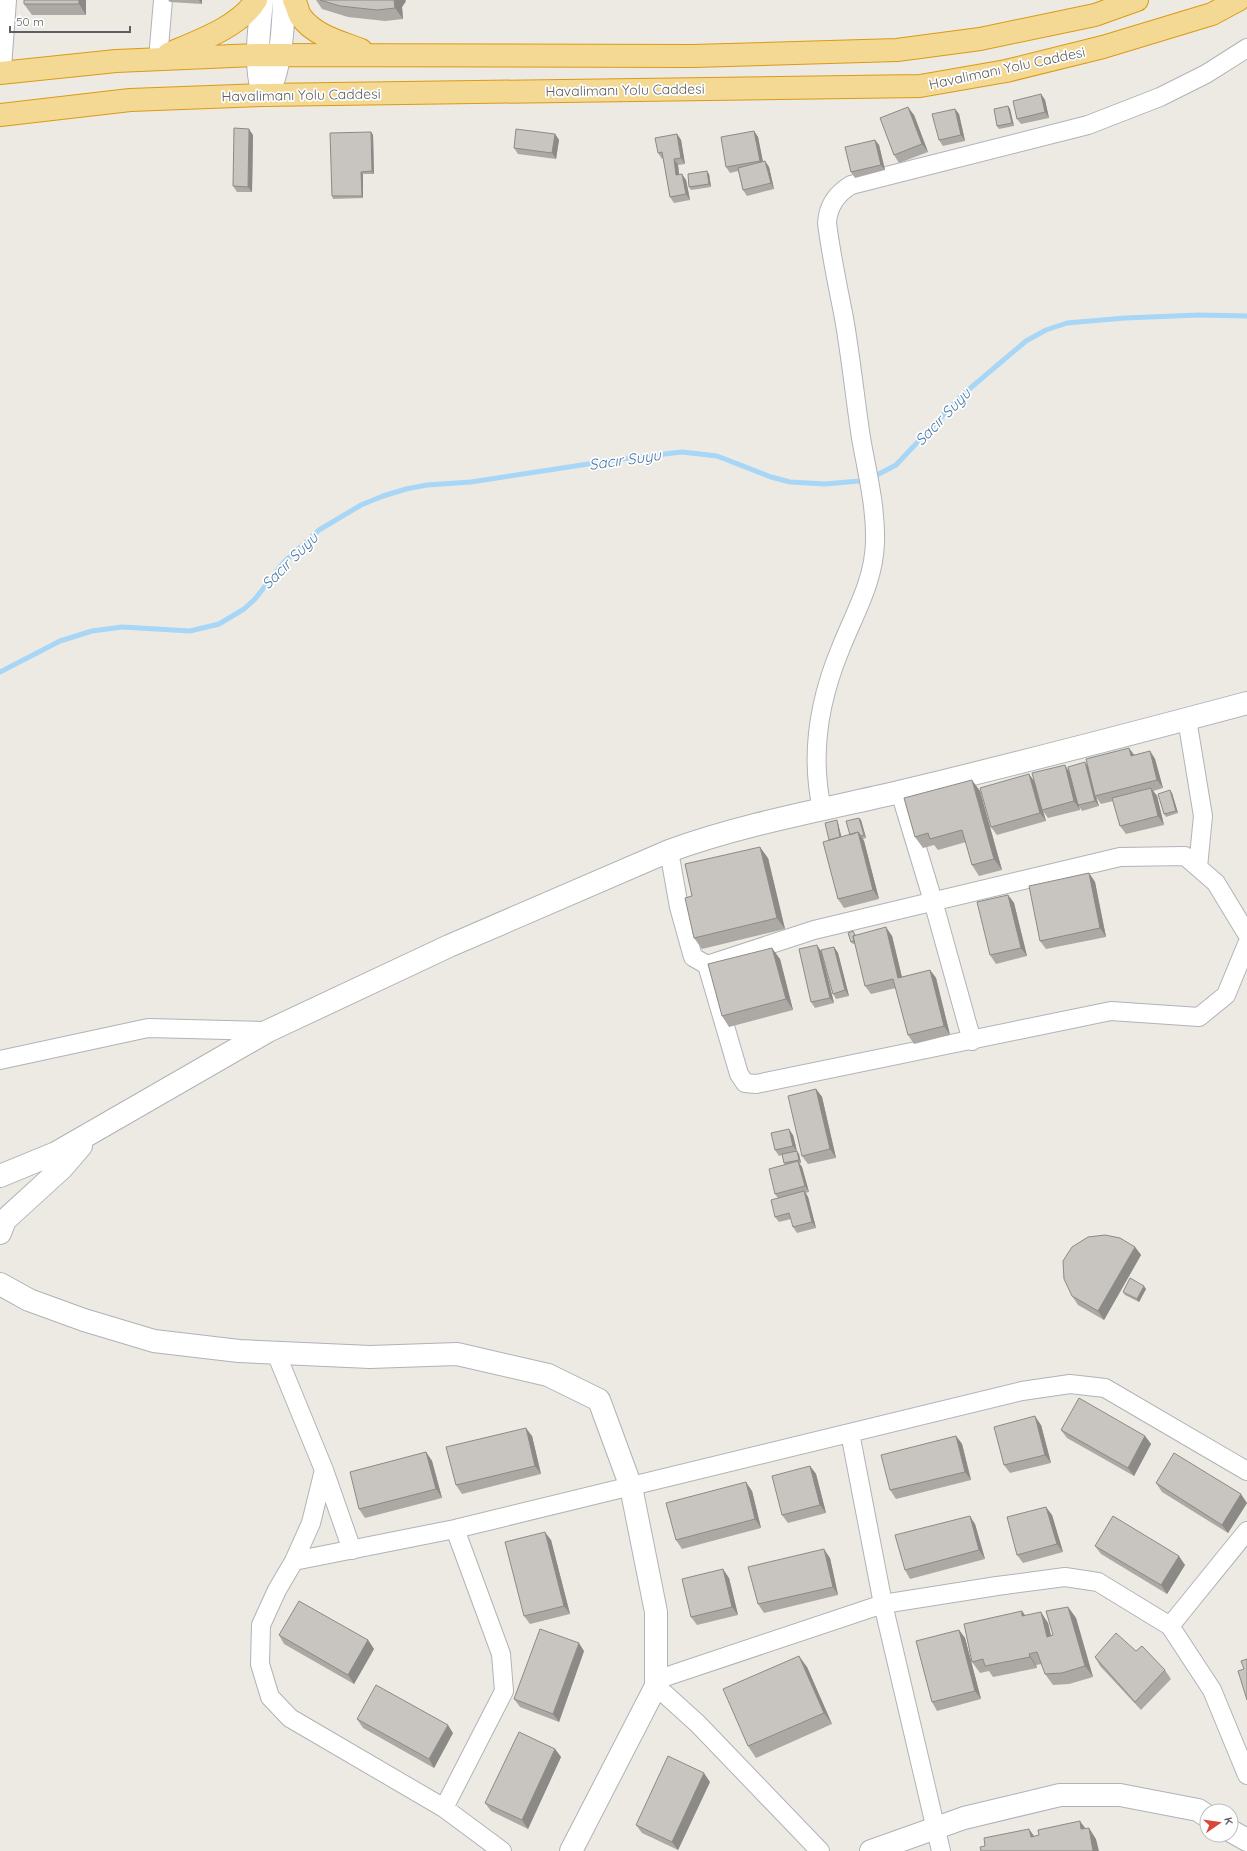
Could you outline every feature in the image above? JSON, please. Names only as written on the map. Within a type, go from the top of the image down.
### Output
[{"type":"highway","points":[[158,58],[209,36],[236,21],[256,0]]},
{"type":"highway","points":[[294,0],[301,17],[313,29],[326,37],[373,55]]},
{"type":"highway","points":[[0,73],[158,58],[257,55],[693,56],[897,50],[980,39],[1087,16],[1137,0]]},
{"type":"highway","name":"Havalimanı Yolu Caddesi","points":[[0,115],[130,100],[266,95],[920,86],[1006,71],[1103,47],[1212,14],[1238,0]]},
{"type":"street","points":[[0,67],[6,0]]},
{"type":"street","points":[[158,58],[162,0]]},
{"type":"street","points":[[262,0],[257,55],[259,79],[266,95]]},
{"type":"street","points":[[266,95],[276,76],[281,55],[284,0]]},
{"type":"street","points":[[822,809],[816,770],[817,736],[832,672],[870,578],[875,543],[872,507],[844,319],[827,224],[830,208],[838,194],[851,185],[1088,125],[1160,97],[1206,74],[1247,48]]},
{"type":"street","points":[[0,1176],[56,1153],[268,1031],[456,943],[668,851],[698,840],[822,809],[900,792],[1247,703]]},
{"type":"street","points":[[1187,719],[1202,816],[1198,867]]},
{"type":"street","points":[[900,792],[933,901],[972,1041]]},
{"type":"street","points":[[668,851],[678,907],[693,957],[707,965],[739,1074],[745,1083],[756,1084],[972,1041],[1112,1011],[1198,1017],[1226,995],[1247,944]]},
{"type":"street","points":[[707,965],[814,930],[1120,857],[1185,856],[1216,883],[1247,934]]},
{"type":"street","points":[[0,1060],[148,1028],[268,1031]]},
{"type":"street","points":[[0,1233],[5,1220],[62,1168],[93,1132]]},
{"type":"street","points":[[0,1284],[29,1300],[70,1315],[154,1341],[239,1351],[276,1353],[370,1357],[457,1354],[548,1374],[599,1400],[631,1487],[656,1612],[656,1683],[571,1851]]},
{"type":"street","points":[[276,1353],[324,1470],[352,1550]]},
{"type":"street","points":[[294,1562],[456,1529],[1022,1391],[1070,1384],[1105,1388],[1247,1471]]},
{"type":"street","points":[[850,1433],[883,1604],[941,1851]]},
{"type":"street","points":[[324,1470],[311,1523],[294,1562],[277,1590],[262,1625],[260,1664],[270,1697],[290,1718],[444,1808],[502,1851]]},
{"type":"street","points":[[444,1808],[504,1691],[501,1654],[456,1529]]},
{"type":"street","points":[[1170,1626],[1247,1531]]},
{"type":"street","points":[[656,1683],[883,1604],[1065,1577],[1098,1582],[1170,1626],[1212,1690],[1247,1775]]},
{"type":"street","points":[[656,1683],[698,1724],[820,1851]]},
{"type":"street","points":[[871,1851],[964,1818],[1060,1795],[1120,1795],[1199,1811]]},
{"type":"building","points":[[24,0],[79,0],[79,4],[24,4]]},
{"type":"building","points":[[320,0],[394,0],[395,8],[377,10],[340,6]]},
{"type":"building","points":[[1041,94],[1045,112],[1017,119],[1013,101]]},
{"type":"building","points":[[1008,106],[1012,123],[997,126],[994,109]]},
{"type":"building","points":[[908,107],[922,144],[894,155],[880,118]]},
{"type":"building","points":[[955,109],[961,135],[939,140],[932,114]]},
{"type":"building","points":[[234,128],[249,129],[248,187],[233,186]]},
{"type":"building","points":[[516,129],[555,134],[552,153],[514,148]]},
{"type":"building","points":[[754,131],[760,161],[726,167],[721,137]]},
{"type":"building","points":[[371,132],[372,171],[361,172],[362,196],[332,196],[330,133]]},
{"type":"building","points":[[677,134],[681,158],[674,159],[676,175],[682,174],[686,194],[670,197],[662,152],[658,153],[655,138]]},
{"type":"building","points":[[875,140],[881,165],[851,172],[845,147]]},
{"type":"building","points":[[765,161],[771,183],[743,190],[738,168]]},
{"type":"building","points":[[707,171],[709,184],[689,187],[688,174]]},
{"type":"building","points":[[1129,748],[1131,756],[1150,751],[1157,780],[1095,796],[1086,759]]},
{"type":"building","points":[[1085,762],[1095,801],[1078,805],[1068,767]]},
{"type":"building","points":[[1065,765],[1074,801],[1042,810],[1032,773]]},
{"type":"building","points":[[1029,774],[1040,813],[991,827],[980,788]]},
{"type":"building","points":[[972,780],[994,859],[972,865],[962,830],[930,839],[928,833],[915,837],[904,798]]},
{"type":"building","points":[[1151,788],[1158,816],[1120,826],[1112,798]]},
{"type":"building","points":[[1170,790],[1176,811],[1164,814],[1158,794]]},
{"type":"building","points":[[859,818],[864,835],[861,836],[858,832],[850,835],[846,821]]},
{"type":"building","points":[[837,820],[840,837],[829,840],[825,823]]},
{"type":"building","points":[[858,832],[873,890],[838,899],[823,842]]},
{"type":"building","points":[[760,847],[777,918],[694,938],[685,898],[692,896],[685,864]]},
{"type":"building","points":[[1089,873],[1100,928],[1040,941],[1029,886]]},
{"type":"building","points":[[1008,895],[1021,948],[990,955],[977,902]]},
{"type":"building","points":[[886,927],[898,978],[930,970],[944,1026],[908,1035],[893,979],[865,986],[853,936]]},
{"type":"building","points":[[853,931],[855,935],[853,936],[854,941],[851,942],[848,933]]},
{"type":"building","points":[[817,945],[830,998],[811,1002],[799,949]]},
{"type":"building","points":[[834,947],[845,990],[833,994],[821,950]]},
{"type":"building","points":[[772,948],[786,999],[722,1016],[708,964]]},
{"type":"building","points":[[816,1089],[830,1149],[802,1156],[788,1096]]},
{"type":"building","points":[[789,1129],[793,1146],[775,1150],[771,1133]]},
{"type":"building","points":[[797,1151],[799,1160],[784,1163],[782,1154]]},
{"type":"building","points":[[798,1161],[805,1186],[775,1194],[769,1169]]},
{"type":"building","points":[[804,1191],[812,1222],[793,1227],[789,1213],[775,1217],[771,1200]]},
{"type":"building","points":[[1105,1235],[1120,1238],[1135,1247],[1098,1311],[1072,1296],[1064,1279],[1063,1261],[1072,1247],[1088,1237]]},
{"type":"building","points":[[1130,1278],[1144,1286],[1137,1299],[1123,1292]]},
{"type":"building","points":[[1079,1398],[1145,1436],[1128,1468],[1061,1430]]},
{"type":"building","points":[[1035,1416],[1045,1455],[1004,1465],[994,1427]]},
{"type":"building","points":[[526,1428],[535,1466],[456,1485],[446,1447]]},
{"type":"building","points":[[956,1436],[965,1472],[890,1490],[881,1455]]},
{"type":"building","points":[[426,1452],[436,1489],[359,1509],[350,1472]]},
{"type":"building","points":[[1174,1453],[1241,1494],[1222,1525],[1156,1483]]},
{"type":"building","points":[[810,1466],[820,1505],[782,1515],[772,1476]]},
{"type":"building","points":[[746,1482],[755,1519],[676,1540],[666,1503]]},
{"type":"building","points":[[1046,1507],[1057,1544],[1017,1555],[1007,1517]]},
{"type":"building","points":[[970,1516],[979,1550],[905,1570],[895,1535]]},
{"type":"building","points":[[1113,1516],[1179,1556],[1161,1585],[1095,1546]]},
{"type":"building","points":[[545,1532],[564,1606],[524,1616],[505,1542]]},
{"type":"building","points":[[824,1549],[833,1587],[758,1604],[748,1567]]},
{"type":"building","points":[[723,1569],[732,1607],[691,1617],[682,1579]]},
{"type":"building","points":[[299,1601],[368,1640],[348,1675],[279,1635]]},
{"type":"building","points":[[1068,1607],[1085,1666],[1062,1673],[1045,1674],[1037,1652],[1029,1654],[1030,1657],[985,1666],[983,1659],[972,1662],[964,1624],[1022,1611],[1022,1616],[1041,1612],[1047,1637],[1053,1635],[1046,1611]]},
{"type":"building","points":[[540,1629],[579,1643],[553,1714],[514,1699]]},
{"type":"building","points":[[959,1630],[975,1691],[932,1702],[916,1641]]},
{"type":"building","points":[[1116,1633],[1136,1651],[1142,1646],[1165,1670],[1135,1702],[1095,1657]]},
{"type":"building","points":[[799,1656],[824,1713],[748,1746],[723,1689]]},
{"type":"building","points":[[1247,1659],[1247,1700],[1238,1671],[1244,1669],[1241,1661]]},
{"type":"building","points":[[376,1685],[448,1725],[429,1759],[357,1719]]},
{"type":"building","points":[[519,1732],[555,1749],[522,1820],[485,1803]]},
{"type":"building","points":[[668,1756],[704,1773],[672,1842],[636,1825]]},
{"type":"building","points":[[1080,1821],[1081,1829],[1089,1828],[1093,1851],[981,1851],[980,1847],[985,1846],[984,1838],[1029,1829],[1031,1837],[1039,1835],[1038,1830]]},
{"type":"waterway","name":"Sacır Suyu","points":[[0,672],[60,641],[92,631],[122,627],[190,631],[219,624],[244,609],[255,599],[284,562],[319,530],[361,505],[406,489],[427,485],[471,482],[621,459],[682,452],[717,456],[771,477],[790,482],[825,484],[859,481],[873,477],[896,465],[961,396],[1026,341],[1046,330],[1067,323],[1125,318],[1199,315],[1247,316]]}]
